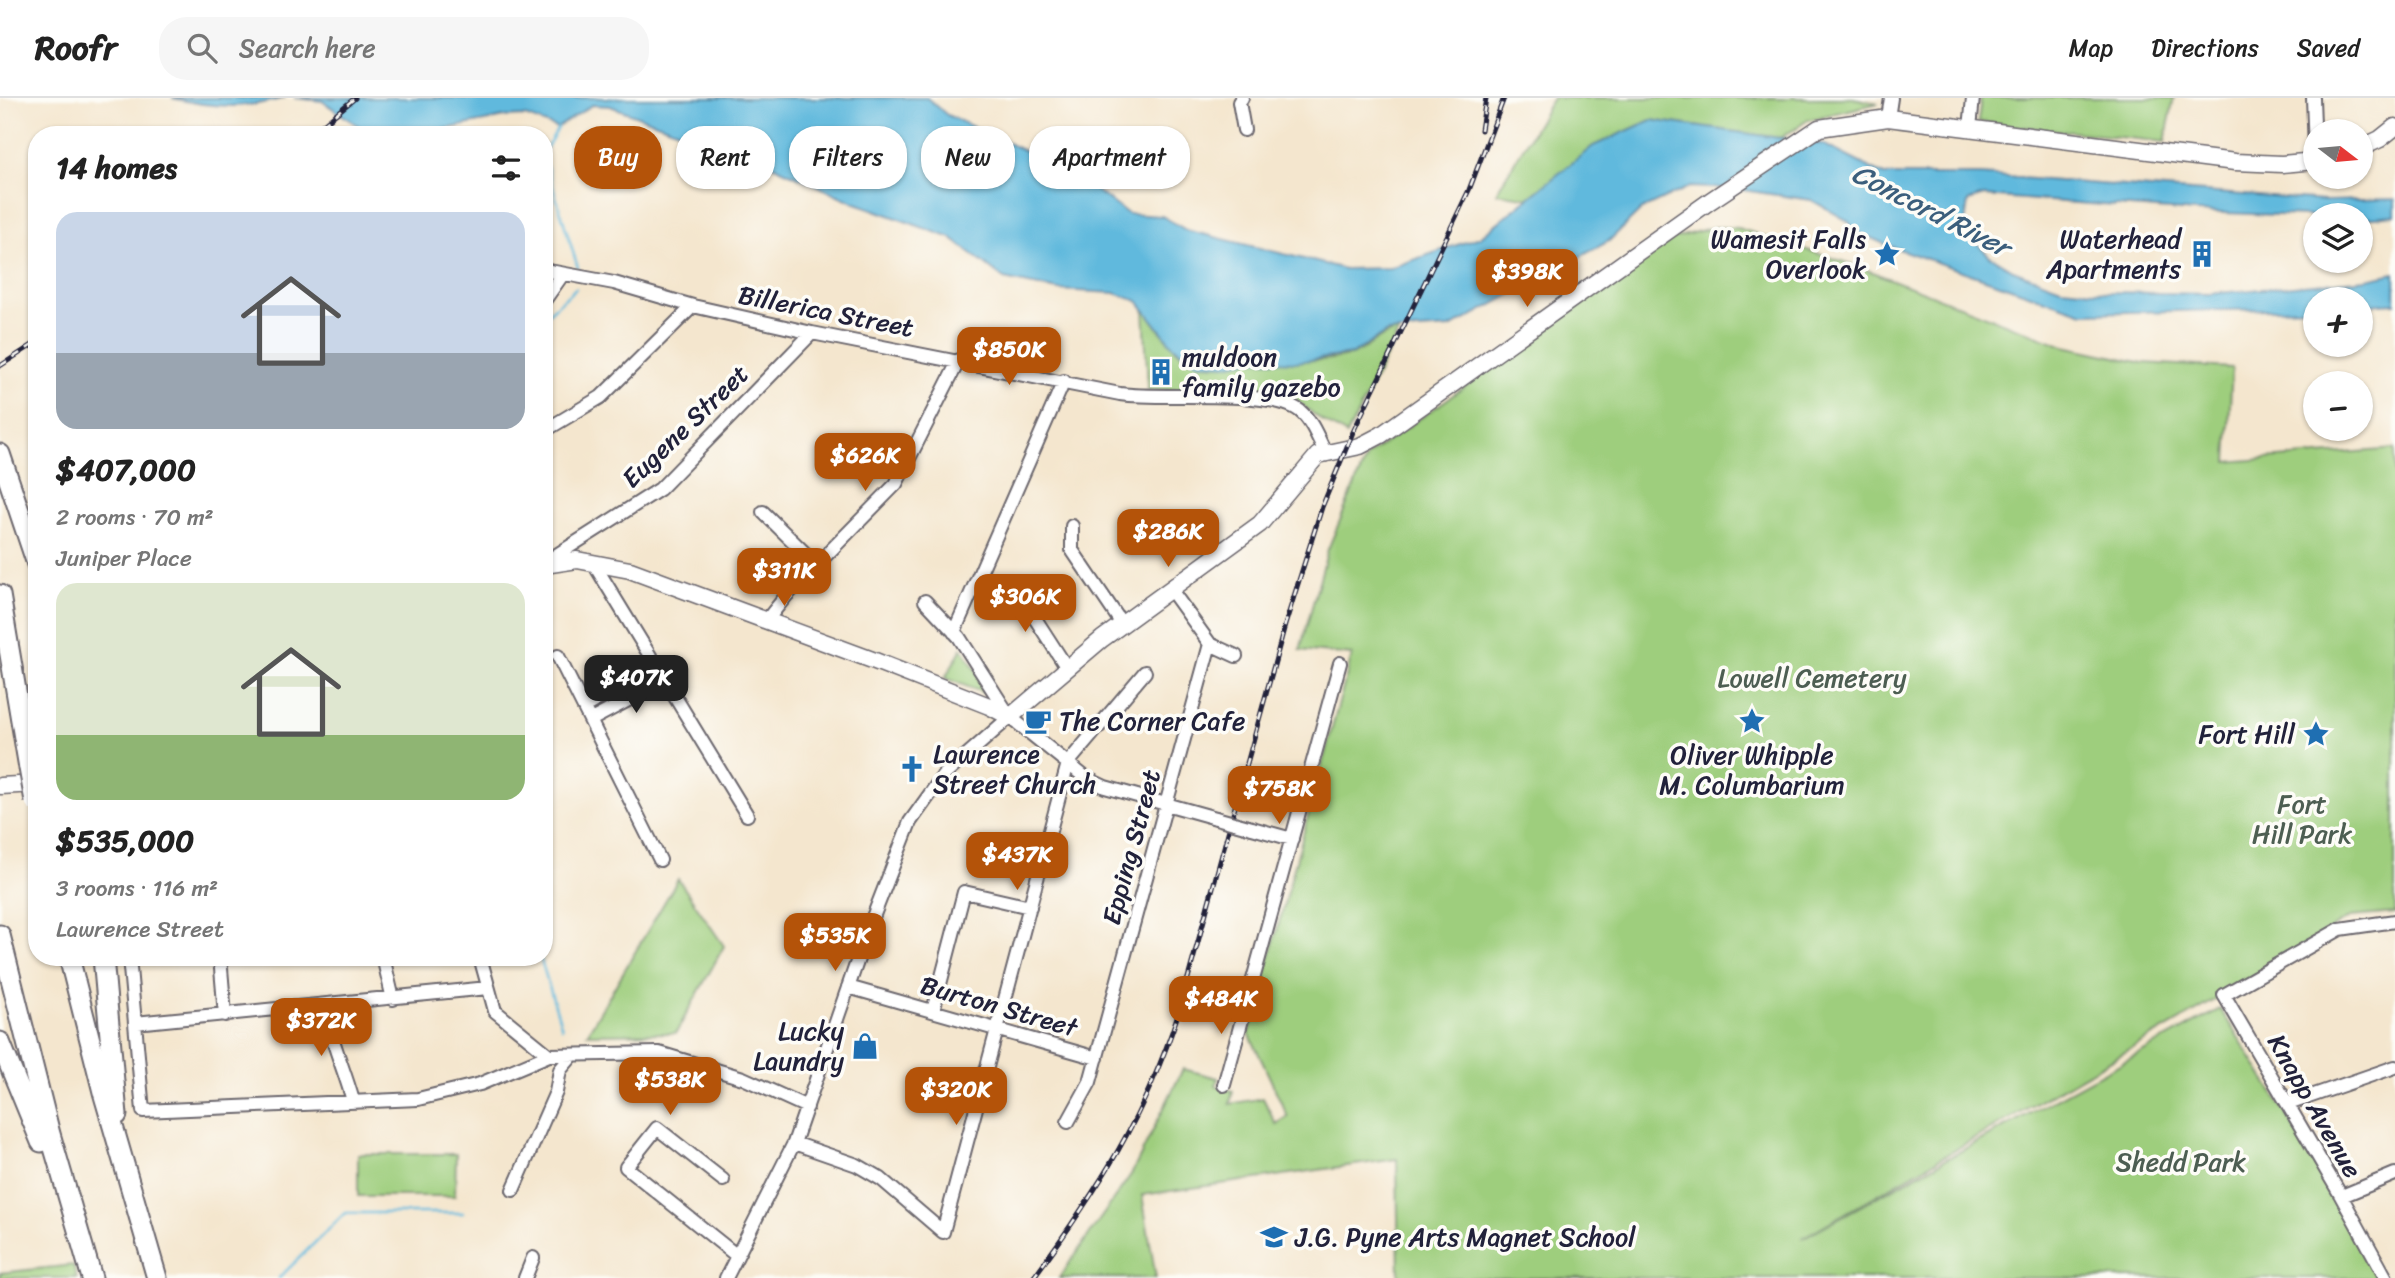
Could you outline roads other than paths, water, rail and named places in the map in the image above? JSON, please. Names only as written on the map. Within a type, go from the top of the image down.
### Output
[{"type":"highway","points":[[0,454],[28,537]]},
{"type":"highway","points":[[0,595],[28,756]]},
{"type":"highway","points":[[0,935],[46,1121],[91,1274]]},
{"type":"highway","points":[[71,966],[157,1278]]},
{"type":"highway","points":[[104,966],[117,1098],[116,1134]]},
{"type":"highway","points":[[0,1042],[91,1274]]},
{"type":"main road","points":[[553,563],[577,560],[630,570],[976,701],[1010,717],[1122,624],[1260,524],[1281,503],[1311,461],[1325,452],[1360,446],[1381,435],[1804,135],[1833,125],[1888,118],[2235,162],[2303,162]]},
{"type":"main road","points":[[2373,142],[2395,127]]},
{"type":"main road","points":[[0,786],[28,790]]},
{"type":"street","points":[[1888,118],[1891,98]]},
{"type":"street","points":[[1970,128],[1973,98]]},
{"type":"street","points":[[2314,98],[2314,119]]},
{"type":"street","points":[[1241,100],[1244,130]]},
{"type":"street","name":"Billerica Street","points":[[553,272],[614,283],[693,306],[812,333],[1149,397],[1256,398],[1283,401],[1308,420],[1325,452]]},
{"type":"street","points":[[553,288],[563,274]]},
{"type":"street","points":[[553,426],[601,397],[693,306]]},
{"type":"street","name":"Eugene Street","points":[[553,558],[660,489],[812,333]]},
{"type":"street","points":[[766,621],[897,484],[960,360]]},
{"type":"street","points":[[954,632],[1064,381]]},
{"type":"street","points":[[763,512],[817,565]]},
{"type":"street","points":[[1072,526],[1072,550],[1122,624]]},
{"type":"street","points":[[593,564],[747,815]]},
{"type":"street","points":[[1011,581],[1067,668]]},
{"type":"street","points":[[1171,590],[1210,644],[1236,656]]},
{"type":"street","points":[[925,601],[954,632],[989,680],[1010,717],[1095,784],[1292,839]]},
{"type":"street","name":"Epping Street","points":[[1068,1122],[1085,1095],[1097,1058],[1210,644]]},
{"type":"street","points":[[558,656],[660,860]]},
{"type":"street","points":[[1224,1085],[1340,663]]},
{"type":"street","points":[[584,707],[657,666]]},
{"type":"street","points":[[794,1143],[857,1165],[881,1179],[943,1232],[974,1123],[995,1028],[1068,763],[1144,672]]},
{"type":"street","points":[[591,720],[666,680]]},
{"type":"street","points":[[726,1278],[794,1143],[848,987],[910,822],[943,776],[1010,717]]},
{"type":"street","points":[[933,1011],[964,892],[1030,907]]},
{"type":"street","name":"Knapp Avenue","points":[[2386,1278],[2342,1196],[2224,995],[2340,929],[2395,920]]},
{"type":"street","points":[[130,966],[143,1111],[418,1099],[480,1084],[549,1055],[659,1054],[743,1078],[807,1107]]},
{"type":"street","points":[[221,966],[225,1015]]},
{"type":"street","points":[[385,966],[393,999]]},
{"type":"street","points":[[482,966],[495,1011],[549,1055]]},
{"type":"street","name":"Burton Street","points":[[848,987],[1097,1058]]},
{"type":"street","points":[[135,1023],[488,988]]},
{"type":"street","points":[[324,1006],[331,1041],[342,1061],[354,1101]]},
{"type":"street","points":[[513,1191],[556,1091],[560,1070],[572,1056]]},
{"type":"street","points":[[2288,1104],[2395,1067]]},
{"type":"street","points":[[723,1180],[657,1128],[626,1167],[737,1256]]},
{"type":"street","points":[[2342,1196],[2395,1174]]},
{"type":"street","points":[[525,1278],[533,1258]]},
{"type":"water","points":[[172,98],[285,98],[229,106]]},
{"type":"water","name":"Concord River","points":[[294,98],[927,98],[947,115],[971,126],[921,126],[921,189],[1015,189],[1015,146],[1029,153],[1029,189],[1094,189],[1128,214],[1162,216],[1186,230],[1345,269],[1390,268],[1480,237],[1593,146],[1651,120],[1823,144],[1884,175],[1980,175],[2325,201],[2395,199],[2395,215],[2373,217],[2373,203],[2303,203],[2303,216],[2196,212],[1984,196],[1968,201],[1964,231],[1990,256],[2013,270],[2061,288],[2105,292],[2209,294],[2367,279],[2395,273],[2395,303],[2373,304],[2373,287],[2303,287],[2303,308],[2083,313],[1887,245],[1857,232],[1848,221],[1811,200],[1736,189],[1689,187],[1642,209],[1609,241],[1450,328],[1387,332],[1352,354],[1297,362],[1251,360],[1225,365],[1195,362],[1172,345],[1138,301],[1115,293],[1058,290],[1004,279],[951,238],[825,189],[907,189],[907,126],[789,126],[789,173],[775,166],[775,126],[676,126],[676,130],[610,106],[592,105],[557,128],[525,116],[504,117],[460,126],[359,126],[322,101]]},
{"type":"waterway","points":[[553,137],[558,128]]},
{"type":"waterway","points":[[553,187],[578,268]]},
{"type":"waterway","points":[[553,309],[576,288]]},
{"type":"waterway","points":[[543,966],[562,1028]]},
{"type":"waterway","points":[[279,1278],[345,1213],[463,1213]]},
{"type":"railway","points":[[321,126],[355,98]]},
{"type":"railway","points":[[1481,130],[1486,98]]},
{"type":"railway","points":[[1033,1278],[1118,1151],[1166,1049],[1179,1011],[1285,625],[1322,507],[1353,432],[1469,190],[1504,98]]},
{"type":"railway","points":[[0,366],[28,348]]},
{"type":"place","name":"Wamesit Falls Overlook","points":[[1887,254]]},
{"type":"place","name":"Waterhead Apartments","points":[[2202,254]]},
{"type":"place","name":"muldoon family gazebo","points":[[1161,372]]},
{"type":"place","name":"The Corner Cafe","points":[[1038,721]]},
{"type":"place","name":"Oliver Whipple M. Columbarium","points":[[1752,721]]},
{"type":"place","name":"Fort Hill","points":[[2316,734]]},
{"type":"place","name":"Lawrence Street Church","points":[[912,769]]},
{"type":"place","name":"Lucky Laundry","points":[[865,1046]]},
{"type":"place","name":"J.G. Pyne Arts Magnet School","points":[[1274,1237]]},
{"type":"park label","name":"Lowell Cemetery","points":[[1812,678]]},
{"type":"park label","name":"Fort Hill Park","points":[[2302,819]]},
{"type":"park label","name":"Shedd Park","points":[[2181,1162]]}]
